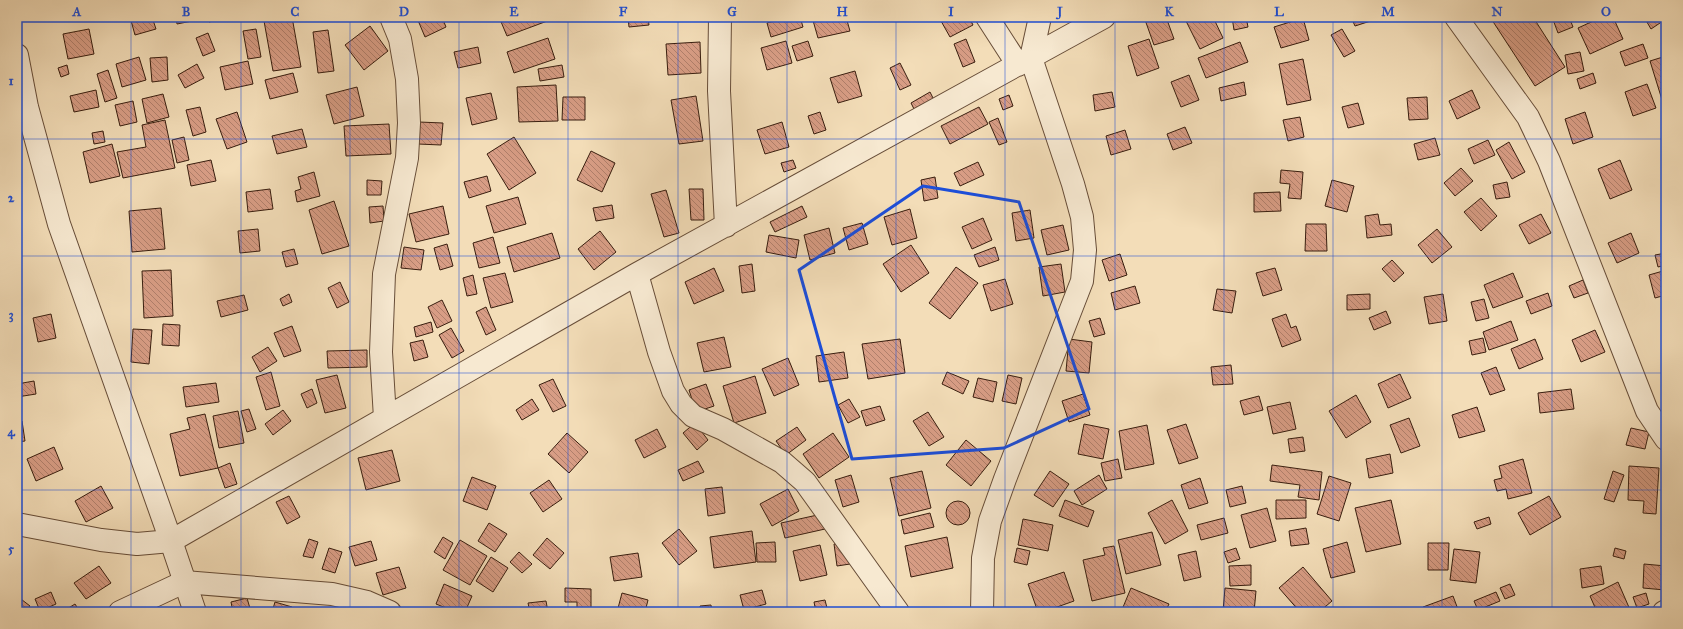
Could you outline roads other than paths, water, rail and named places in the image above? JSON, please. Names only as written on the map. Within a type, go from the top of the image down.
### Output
[{"type":"street","points":[[385,418],[381,352],[384,274],[407,158],[409,123],[407,79],[400,39],[391,17]]},
{"type":"street","points":[[720,17],[719,90],[726,226]]},
{"type":"street","points":[[982,612],[983,558],[990,521],[1082,281],[1085,250],[1082,217],[1073,184],[1025,61],[987,17]]},
{"type":"street","points":[[1025,61],[1040,17]]},
{"type":"street","points":[[17,524],[101,540],[137,544],[171,540],[637,274],[1104,17]]},
{"type":"street","points":[[1459,18],[1528,117],[1549,161],[1647,411],[1666,439]]},
{"type":"street","points":[[17,55],[28,107],[59,224],[171,540],[194,612]]},
{"type":"street","points":[[637,274],[659,352],[681,404],[692,416],[723,429],[782,462],[805,482],[898,612]]},
{"type":"street","points":[[120,612],[184,582],[332,594],[367,602],[390,612]]}]
